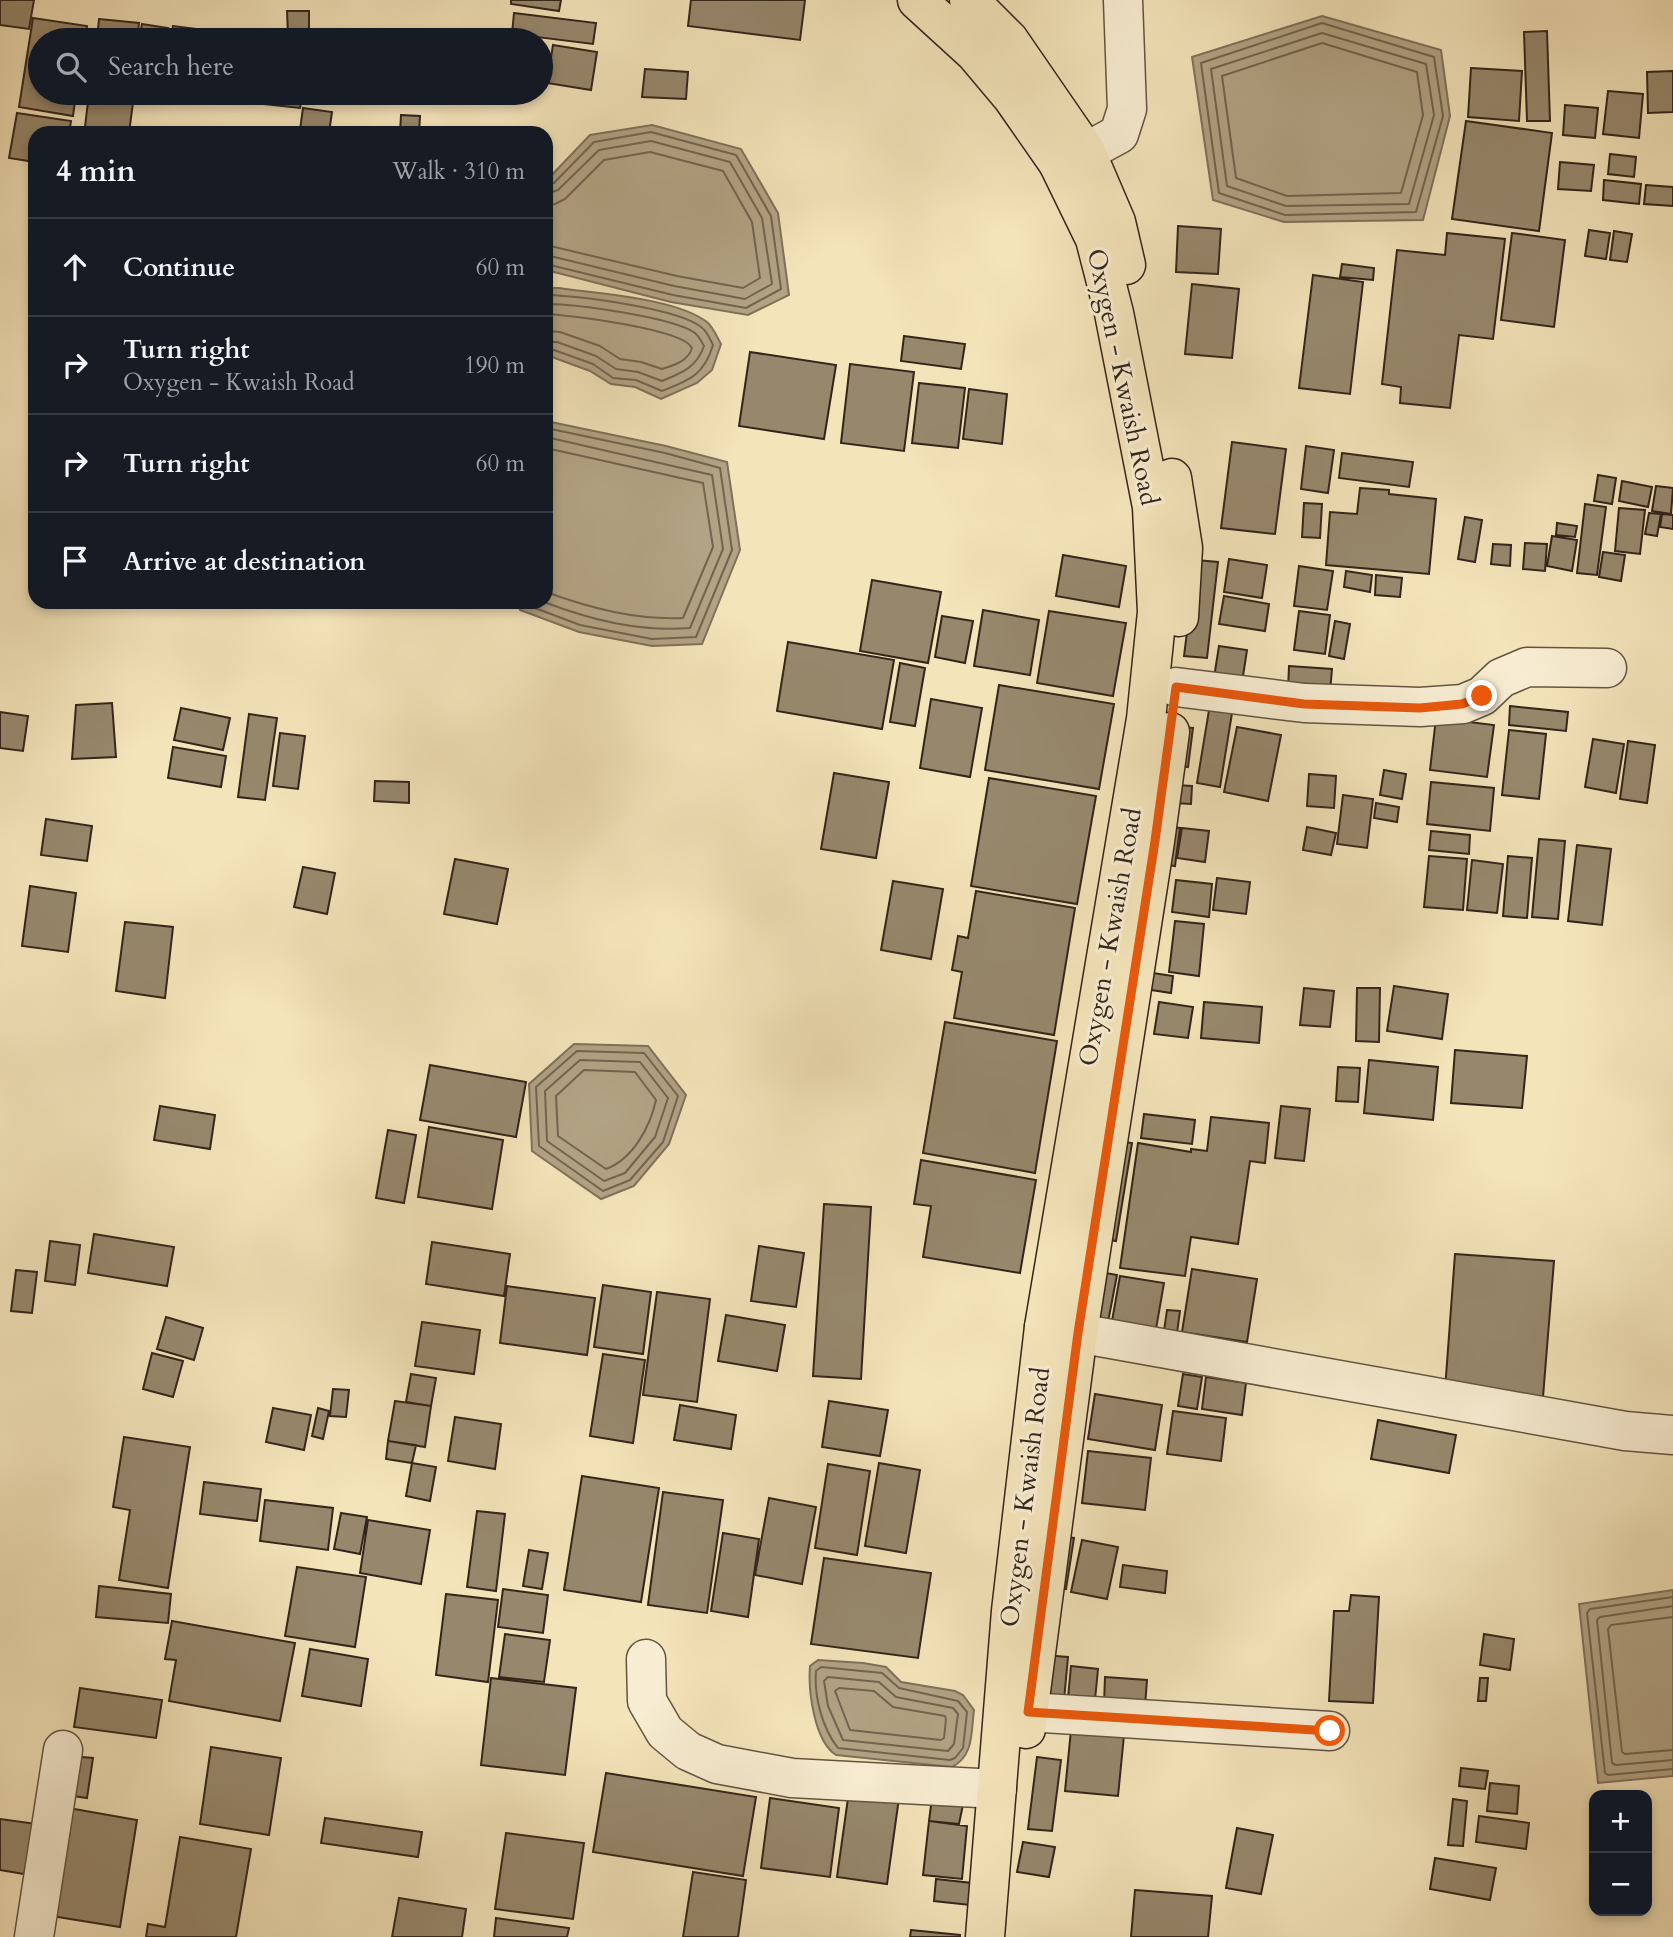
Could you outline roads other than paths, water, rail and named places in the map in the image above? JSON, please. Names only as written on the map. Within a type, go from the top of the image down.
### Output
[{"type":"main road","name":"Oxygen - Kwaish Road","points":[[917,0],[975,53],[1012,97],[1072,158],[1114,313],[1152,507],[1157,612],[1146,719],[1061,1330],[1009,1937]]},
{"type":"main road","name":"Oxygen - Kwaish Road","points":[[970,0],[1009,40],[1072,158],[1116,222],[1175,495],[1182,548],[1176,687],[1155,841],[1010,1611],[985,1937]]},
{"type":"street","points":[[1072,158],[1119,134],[1127,109],[1123,0]]},
{"type":"street","points":[[1176,687],[1304,704],[1420,708],[1462,704],[1482,696],[1501,678],[1527,667],[1607,668]]},
{"type":"street","points":[[1061,1330],[1625,1431],[1673,1435]]},
{"type":"street","points":[[646,1660],[647,1701],[664,1732],[688,1751],[716,1764],[792,1778],[997,1789]]},
{"type":"street","points":[[1028,1712],[1330,1731]]},
{"type":"street","points":[[34,1937],[63,1751]]},
{"type":"water","points":[[1322,16],[1441,50],[1450,116],[1423,220],[1284,222],[1213,200],[1192,57]]},
{"type":"water","points":[[652,125],[741,149],[778,213],[789,295],[748,315],[671,302],[553,272],[553,174],[590,135]]},
{"type":"water","points":[[553,288],[636,298],[676,307],[707,322],[721,344],[712,370],[697,383],[661,399],[635,387],[611,384],[590,371],[553,357]]},
{"type":"water","points":[[553,422],[727,462],[740,550],[702,644],[652,646],[579,632],[520,610],[553,609]]},
{"type":"water","points":[[574,1044],[648,1046],[686,1095],[669,1144],[634,1186],[601,1199],[532,1151],[529,1084]]},
{"type":"water","points":[[1673,1590],[1673,1776],[1598,1783],[1579,1604]]},
{"type":"water","points":[[818,1660],[886,1667],[901,1682],[955,1691],[963,1695],[974,1710],[970,1743],[964,1757],[952,1767],[836,1755],[822,1739],[814,1714],[810,1666]]}]
